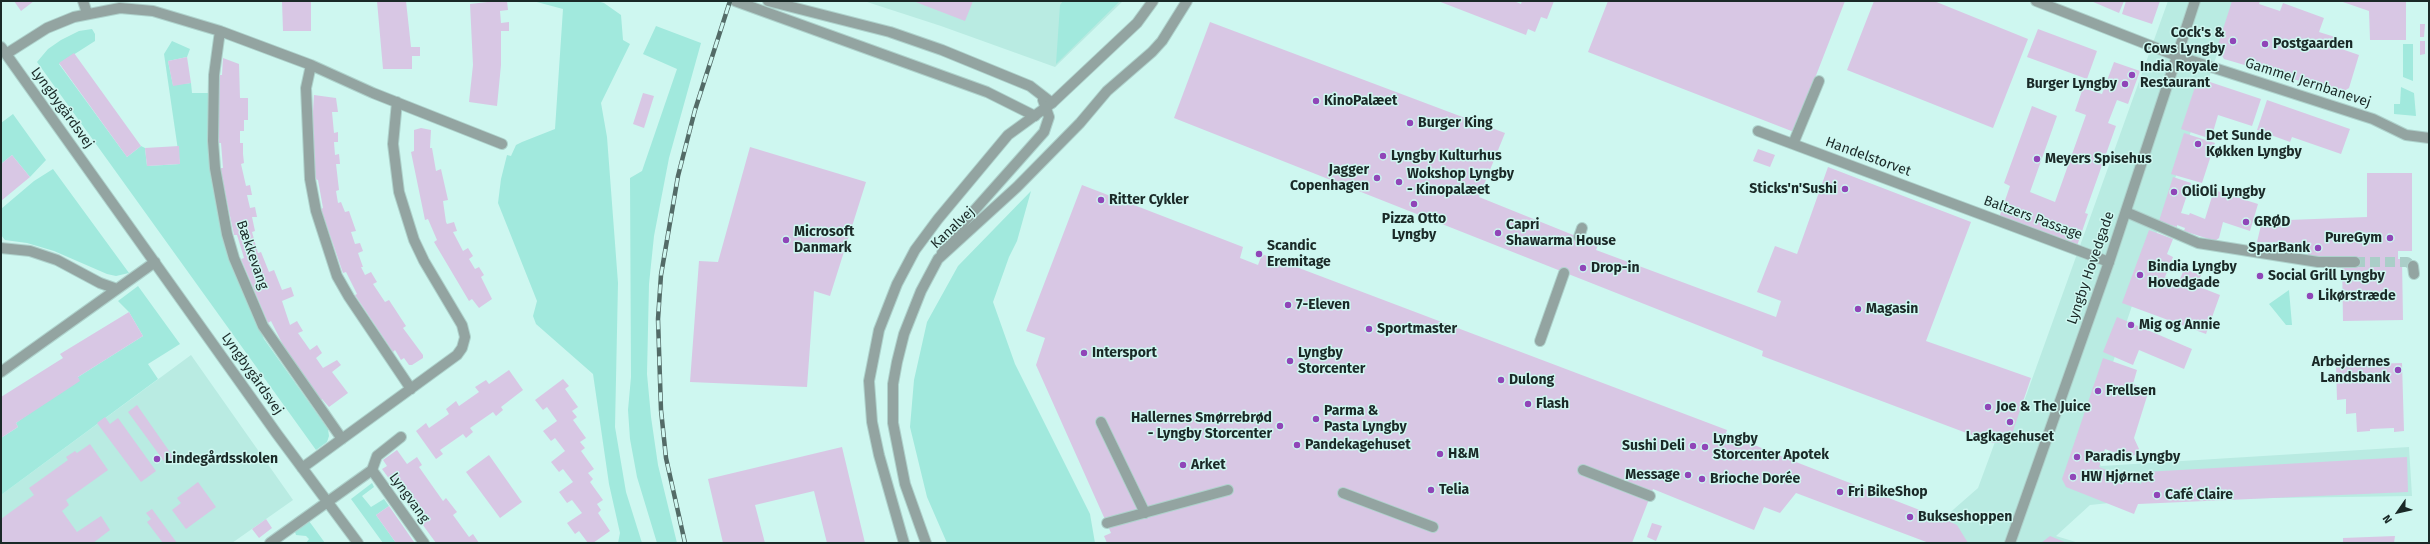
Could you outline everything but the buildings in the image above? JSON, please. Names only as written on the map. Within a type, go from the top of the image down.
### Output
[{"type":"street","points":[[83,1],[87,13]]},
{"type":"street","points":[[735,1],[986,92],[1035,116]]},
{"type":"street","points":[[768,1],[890,32],[990,68],[1030,86],[1049,106],[1049,117],[1044,132],[964,222],[938,259]]},
{"type":"street","name":"Kanalvej","points":[[904,543],[891,504],[872,422],[869,381],[880,330],[901,277],[916,250],[938,219],[1008,135],[1049,106],[1136,23],[1153,1]]},
{"type":"street","name":"Kanalvej","points":[[926,543],[907,491],[893,423],[893,384],[904,334],[921,291],[938,259],[1017,187],[1080,123],[1108,91],[1152,52],[1162,41],[1187,1]]},
{"type":"street","name":"Gammel Jernbanevej","points":[[2036,1],[2177,56],[2373,119],[2406,135],[2429,138]]},
{"type":"street","name":"Lyngby Hovedgade","points":[[2010,543],[2109,262],[2195,1]]},
{"type":"street","points":[[4,51],[47,28],[87,13],[120,8],[153,11],[220,31],[311,65],[397,102],[502,144]]},
{"type":"street","name":"Bækkevang","points":[[220,31],[214,75],[213,141],[215,168],[227,234],[234,258],[263,326],[342,440]]},
{"type":"street","name":"Lyngbygårdsvej","points":[[4,51],[302,468],[358,543]]},
{"type":"street","points":[[311,65],[306,88],[310,179],[316,211],[337,276],[349,297],[411,389]]},
{"type":"street","points":[[1793,144],[1819,81]]},
{"type":"street","points":[[302,468],[457,355],[462,348],[465,337],[458,317],[436,282],[414,240],[399,192],[392,144],[397,102]]},
{"type":"street","name":"Handelstorvet","points":[[1758,131],[1969,210]]},
{"type":"street","name":"Baltzers Passage","points":[[1969,210],[2109,262]]},
{"type":"street","points":[[2126,212],[2198,243],[2318,262],[2355,262]]},
{"type":"street","points":[[1,248],[30,251],[57,260],[100,284],[117,288]]},
{"type":"street","points":[[1,372],[155,262]]},
{"type":"street","points":[[1540,341],[1564,273]]},
{"type":"street","points":[[1101,422],[1145,513]]},
{"type":"street","name":"Lyngvang","points":[[327,501],[372,470],[377,456],[401,437]]},
{"type":"street","name":"Lyngvang","points":[[372,470],[424,543]]},
{"type":"street","points":[[1583,470],[1650,496]]},
{"type":"street","points":[[1107,523],[1228,490]]},
{"type":"street","points":[[1343,493],[1433,527]]},
{"type":"street","points":[[270,543],[327,501]]},
{"type":"shaded area","points":[[533,1],[597,1],[604,3],[621,15],[623,40],[630,44],[601,103],[607,137],[618,283],[615,427],[626,492],[642,543],[618,543],[620,533],[609,484],[593,374],[536,324],[533,316],[537,301],[498,203],[501,179],[507,155],[511,156],[516,145],[555,129],[563,9]]},
{"type":"shaded area","points":[[864,1],[1123,1],[1055,67],[941,26]]},
{"type":"shaded area","points":[[1063,1],[1120,1],[1056,64],[1060,5]]},
{"type":"shaded area","points":[[2168,1],[2235,1],[2086,442],[2101,466],[2409,447],[2412,496],[2138,500],[2090,505],[2056,536],[2079,543],[1937,543],[1946,516],[1978,488],[1995,442],[2022,407]]},
{"type":"shaded area","points":[[656,26],[701,43],[669,158],[654,236],[649,284],[647,374],[651,417],[658,465],[677,543],[657,543],[637,477],[630,439],[628,410],[631,377],[630,178],[642,171],[677,69],[643,54]]},
{"type":"shaded area","points":[[92,29],[95,34],[95,41],[59,64],[127,157],[141,146],[145,148],[147,166],[180,164],[164,54],[172,41],[190,49],[187,57],[168,61],[173,85],[191,83],[192,93],[208,93],[212,181],[225,247],[264,339],[328,429],[329,436],[327,442],[316,450],[37,62],[48,49],[61,40],[79,31]]},
{"type":"shaded area","points":[[2403,44],[2413,44],[2413,81],[2403,77]]},
{"type":"shaded area","points":[[2401,87],[2414,93],[2416,116],[2394,114],[2394,104],[2400,104]]},
{"type":"shaded area","points":[[13,114],[46,160],[30,177],[12,155],[1,164],[1,123]]},
{"type":"shaded area","points":[[53,169],[129,273],[116,276],[107,274],[54,251],[27,243],[5,240],[1,235],[1,209],[34,181]]},
{"type":"shaded area","points":[[1031,191],[1017,241],[1009,257],[993,302],[1015,364],[1090,514],[1095,543],[947,543],[927,497],[910,427],[914,380],[927,322],[958,266]]},
{"type":"shaded area","points":[[138,286],[180,344],[148,364],[158,379],[1,495],[1,438],[18,427],[16,423],[78,377],[143,336],[129,312],[118,301]]},
{"type":"shaded area","points":[[2289,290],[2292,325],[2286,325],[2269,304]]},
{"type":"shaded area","name":"Lindegårdsskolen","points":[[191,355],[293,500],[232,543],[1,543],[1,495]]},
{"type":"shaded area","points":[[372,483],[374,487],[362,496],[371,507],[384,499],[389,506],[376,515],[396,543],[383,543],[351,499]]},
{"type":"shaded area","points":[[309,521],[325,543],[306,543],[309,539],[306,536],[296,535],[295,532]]},
{"type":"tunnel","points":[[2355,262],[2407,262],[2413,266]]},
{"type":"railway","points":[[685,543],[666,458],[661,410],[658,319],[661,275],[678,176],[695,110],[730,1]]},
{"type":"place","name":"Cock's & Cows Lyngby","points":[[2233,41]]},
{"type":"place","name":"Postgaarden","points":[[2265,44]]},
{"type":"place","name":"India Royale Restaurant","points":[[2132,75]]},
{"type":"place","name":"Burger Lyngby","points":[[2125,84]]},
{"type":"place","name":"KinoPalæet","points":[[1316,101]]},
{"type":"place","name":"Burger King","points":[[1410,123]]},
{"type":"place","name":"Det Sunde Køkken Lyngby","points":[[2198,144]]},
{"type":"place","name":"Lyngby Kulturhus","points":[[1383,156]]},
{"type":"place","name":"Meyers Spisehus","points":[[2037,159]]},
{"type":"place","name":"Jagger Copenhagen","points":[[1377,178]]},
{"type":"place","name":"Wokshop Lyngby - Kinopalæet","points":[[1399,182]]},
{"type":"place","name":"Sticks'n'Sushi","points":[[1845,189]]},
{"type":"place","name":"OliOli Lyngby","points":[[2174,192]]},
{"type":"place","name":"Ritter Cykler","points":[[1101,200]]},
{"type":"place","name":"Pizza Otto Lyngby","points":[[1414,204]]},
{"type":"place","name":"GRØD","points":[[2246,222]]},
{"type":"place","name":"Capri Shawarma House","points":[[1498,233]]},
{"type":"place","name":"PureGym","points":[[2390,238]]},
{"type":"place","name":"Microsoft Danmark","points":[[786,240]]},
{"type":"place","name":"SparBank","points":[[2318,248]]},
{"type":"place","name":"Scandic Eremitage","points":[[1259,254]]},
{"type":"place","name":"Drop-in","points":[[1583,268]]},
{"type":"place","name":"Bindia Lyngby Hovedgade","points":[[2140,275]]},
{"type":"place","name":"Social Grill Lyngby","points":[[2260,276]]},
{"type":"place","name":"Likørstræde","points":[[2310,296]]},
{"type":"place","name":"7-Eleven","points":[[1288,305]]},
{"type":"place","name":"Magasin","points":[[1858,309]]},
{"type":"place","name":"Mig og Annie","points":[[2131,325]]},
{"type":"place","name":"Sportmaster","points":[[1369,329]]},
{"type":"place","name":"Intersport","points":[[1084,353]]},
{"type":"place","name":"Lyngby Storcenter","points":[[1290,361]]},
{"type":"place","name":"Arbejdernes Landsbank","points":[[2398,370]]},
{"type":"place","name":"Dulong","points":[[1501,380]]},
{"type":"place","name":"Frellsen","points":[[2098,391]]},
{"type":"place","name":"Flash","points":[[1528,404]]},
{"type":"place","name":"Joe & The Juice","points":[[1988,407]]},
{"type":"place","name":"Parma & Pasta Lyngby","points":[[1316,419]]},
{"type":"place","name":"Lagkagehuset","points":[[2010,422]]},
{"type":"place","name":"Hallernes Smørrebrød - Lyngby Storcenter","points":[[1280,426]]},
{"type":"place","name":"Pandekagehuset","points":[[1297,445]]},
{"type":"place","name":"Sushi Deli","points":[[1693,446]]},
{"type":"place","name":"Lyngby Storcenter Apotek","points":[[1705,447]]},
{"type":"place","name":"H&M","points":[[1440,454]]},
{"type":"place","name":"Paradis Lyngby","points":[[2077,457]]},
{"type":"place","name":"Lindegårdsskolen","points":[[157,459]]},
{"type":"place","name":"Arket","points":[[1183,465]]},
{"type":"place","name":"Message","points":[[1688,475]]},
{"type":"place","name":"HW Hjørnet","points":[[2073,477]]},
{"type":"place","name":"Brioche Dorée","points":[[1702,479]]},
{"type":"place","name":"Telia","points":[[1431,490]]},
{"type":"place","name":"Fri BikeShop","points":[[1840,492]]},
{"type":"place","name":"Café Claire","points":[[2157,495]]},
{"type":"place","name":"Bukseshoppen","points":[[1910,517]]}]
